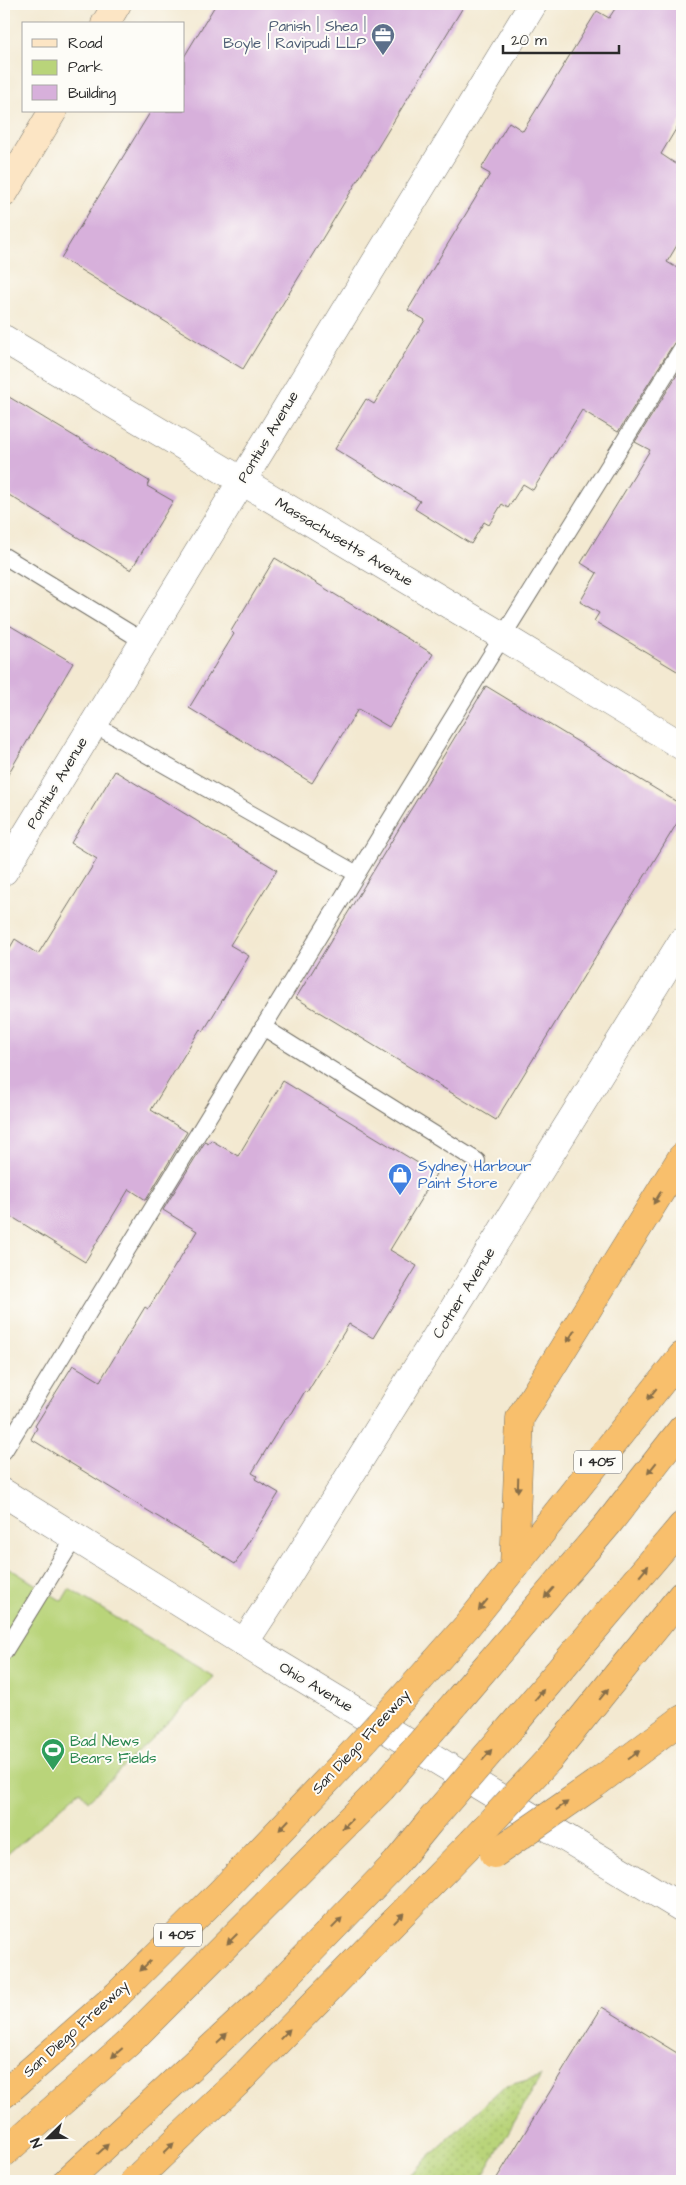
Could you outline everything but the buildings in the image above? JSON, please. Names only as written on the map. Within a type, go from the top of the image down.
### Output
[{"type":"highway","points":[[514,1567],[520,1418],[682,1157]]},
{"type":"highway","name":"San Diego Freeway","points":[[4,2094],[117,1995],[222,1891],[342,1765],[467,1626],[682,1356]]},
{"type":"highway","points":[[4,2153],[127,2044],[381,1789],[608,1524],[682,1429]]},
{"type":"highway","points":[[67,2181],[263,2000],[396,1862],[682,1526]]},
{"type":"highway","points":[[483,1848],[550,1758],[682,1595]]},
{"type":"highway","points":[[134,2181],[238,2082],[425,1891],[483,1848],[595,1784],[682,1719]]},
{"type":"main road","points":[[106,22],[117,4]]},
{"type":"main road","points":[[4,193],[51,112]]},
{"type":"street","name":"Pontius Avenue","points":[[4,871],[533,4]]},
{"type":"street","name":"Massachusetts Avenue","points":[[4,339],[502,636],[682,746]]},
{"type":"street","name":"Cotner Avenue","points":[[244,1643],[278,1592],[682,942]]},
{"type":"street","name":"Ohio Avenue","points":[[4,1493],[244,1643],[682,1908]]},
{"type":"lane","points":[[4,1452],[502,636],[682,348]]},
{"type":"lane","points":[[4,556],[143,641]]},
{"type":"lane","points":[[93,724],[357,874]]},
{"type":"lane","points":[[263,1026],[477,1161]]},
{"type":"lane","points":[[4,1652],[75,1537]]},
{"type":"green space","name":"Bad News Bears Fields","points":[[4,1565],[62,1601],[69,1589],[214,1677],[88,1801],[80,1791],[4,1857]]},
{"type":"green space","points":[[541,2076],[480,2181],[404,2181],[503,2087]]},
{"type":"place","name":"Panish | Shea | Boyle | Ravipudi LLP","points":[[383,56]]},
{"type":"place","name":"Sydney Harbour Paint Store","points":[[400,1196]]},
{"type":"place","name":"Bad News Bears Fields","points":[[53,1771]]}]
